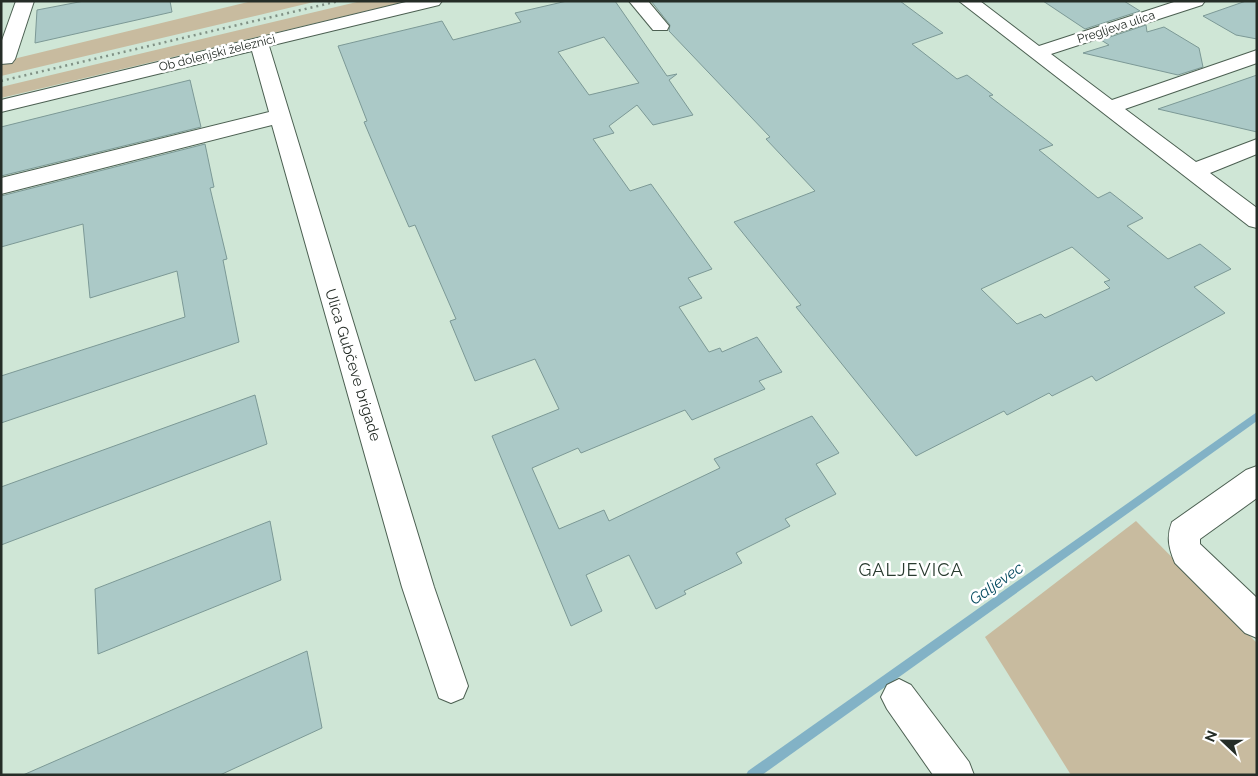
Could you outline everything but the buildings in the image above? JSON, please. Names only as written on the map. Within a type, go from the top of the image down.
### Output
[{"type":"street","points":[[5,59],[25,1]]},
{"type":"street","name":"Ob dolenjski železnici","points":[[1,106],[433,1]]},
{"type":"street","points":[[638,1],[660,26]]},
{"type":"street","name":"Pregljeva ulica","points":[[1036,53],[1196,1]]},
{"type":"street","points":[[975,2],[1036,53],[1257,220]]},
{"type":"street","name":"Ulica Gubčeve brigade","points":[[259,43],[418,587],[451,686]]},
{"type":"street","points":[[1108,108],[1257,56]]},
{"type":"street","points":[[1,186],[280,116]]},
{"type":"street","points":[[1192,172],[1257,146]]},
{"type":"street","points":[[1257,480],[1183,533],[1186,552],[1257,620]]},
{"type":"street","points":[[899,697],[956,775]]},
{"type":"shaded area","points":[[252,1],[318,1],[1,76],[1,62]]},
{"type":"shaded area","points":[[361,1],[408,1],[1,98],[1,87]]},
{"type":"shaded area","points":[[1136,521],[1257,643],[1257,775],[1071,775],[985,637]]},
{"type":"waterway","name":"Galjevec","points":[[752,775],[1257,416]]},
{"type":"railway","points":[[1,81],[339,1]]},
{"type":"district","name":"GALJEVICA","points":[[911,570]]}]
